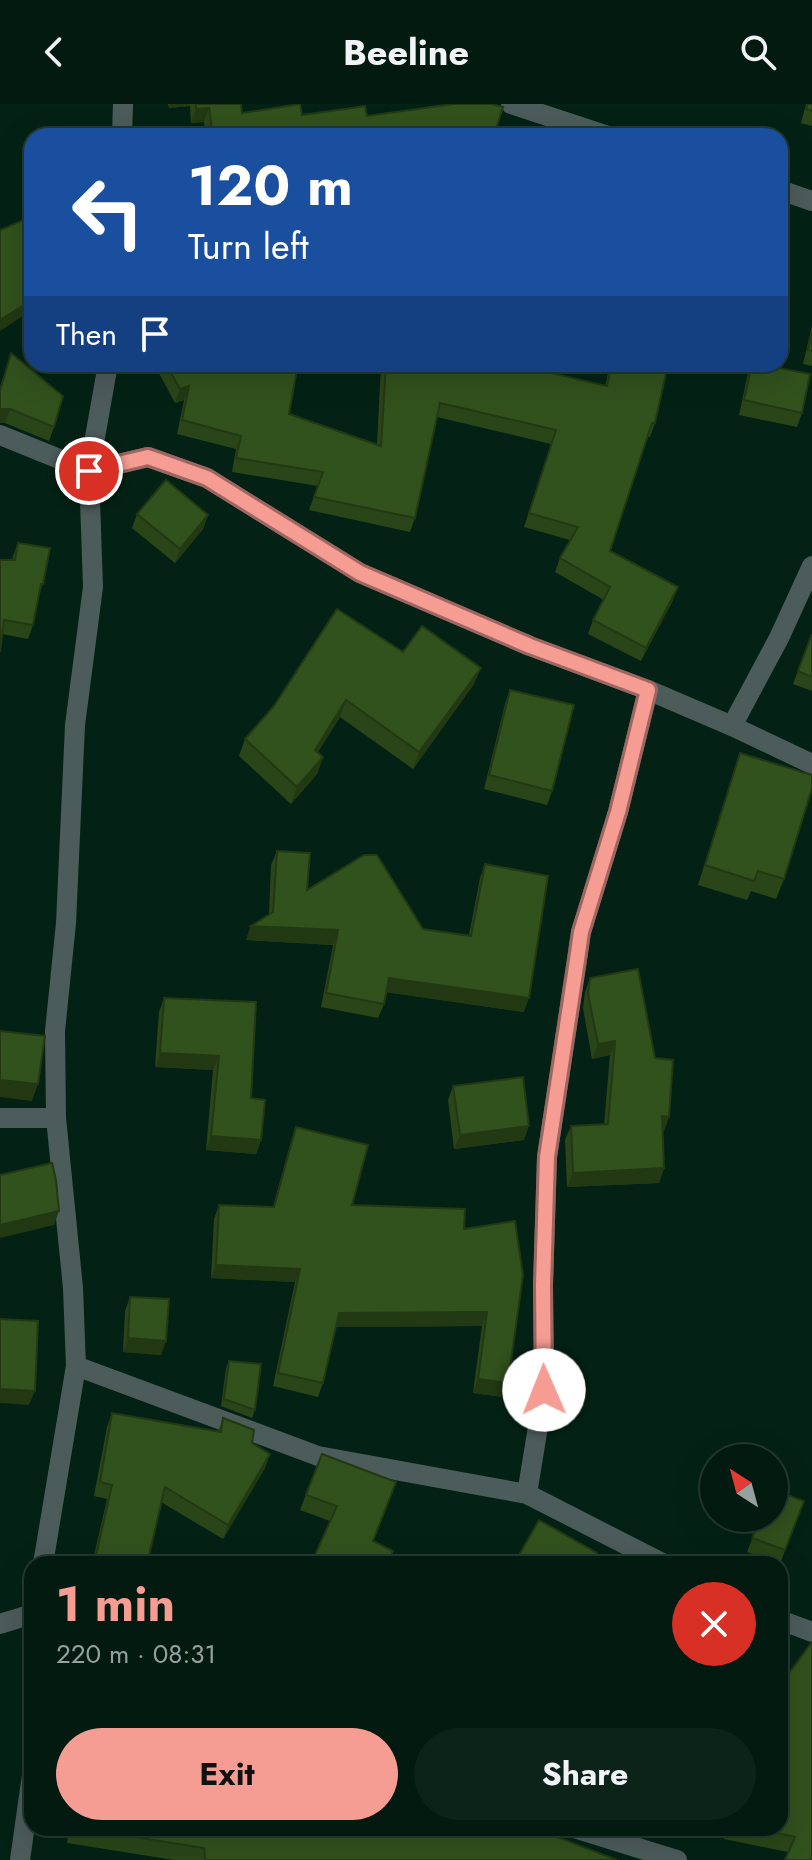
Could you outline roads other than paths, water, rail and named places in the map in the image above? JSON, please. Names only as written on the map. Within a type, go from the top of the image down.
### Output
[{"type":"street","points":[[122,128],[123,104]]},
{"type":"street","points":[[511,104],[584,128]]},
{"type":"street","points":[[788,193],[812,201]]},
{"type":"street","points":[[44,1556],[76,1366],[73,1288],[56,1118],[55,1031],[66,923],[75,725],[93,587],[89,471],[107,372]]},
{"type":"street","points":[[0,435],[89,471],[148,457],[207,478],[360,573],[530,646],[648,690],[812,764]]},
{"type":"street","points":[[732,726],[779,638],[812,566]]},
{"type":"street","points":[[527,1494],[544,1390],[547,1157],[574,977],[581,932],[618,812],[648,690]]},
{"type":"street","points":[[0,1118],[56,1118]]},
{"type":"street","points":[[76,1366],[318,1456],[527,1494],[648,1556]]},
{"type":"street","points":[[0,1624],[24,1616]]},
{"type":"street","points":[[788,1623],[812,1632]]},
{"type":"street","points":[[20,1860],[24,1832]]},
{"type":"street","points":[[600,1836],[677,1860]]}]
